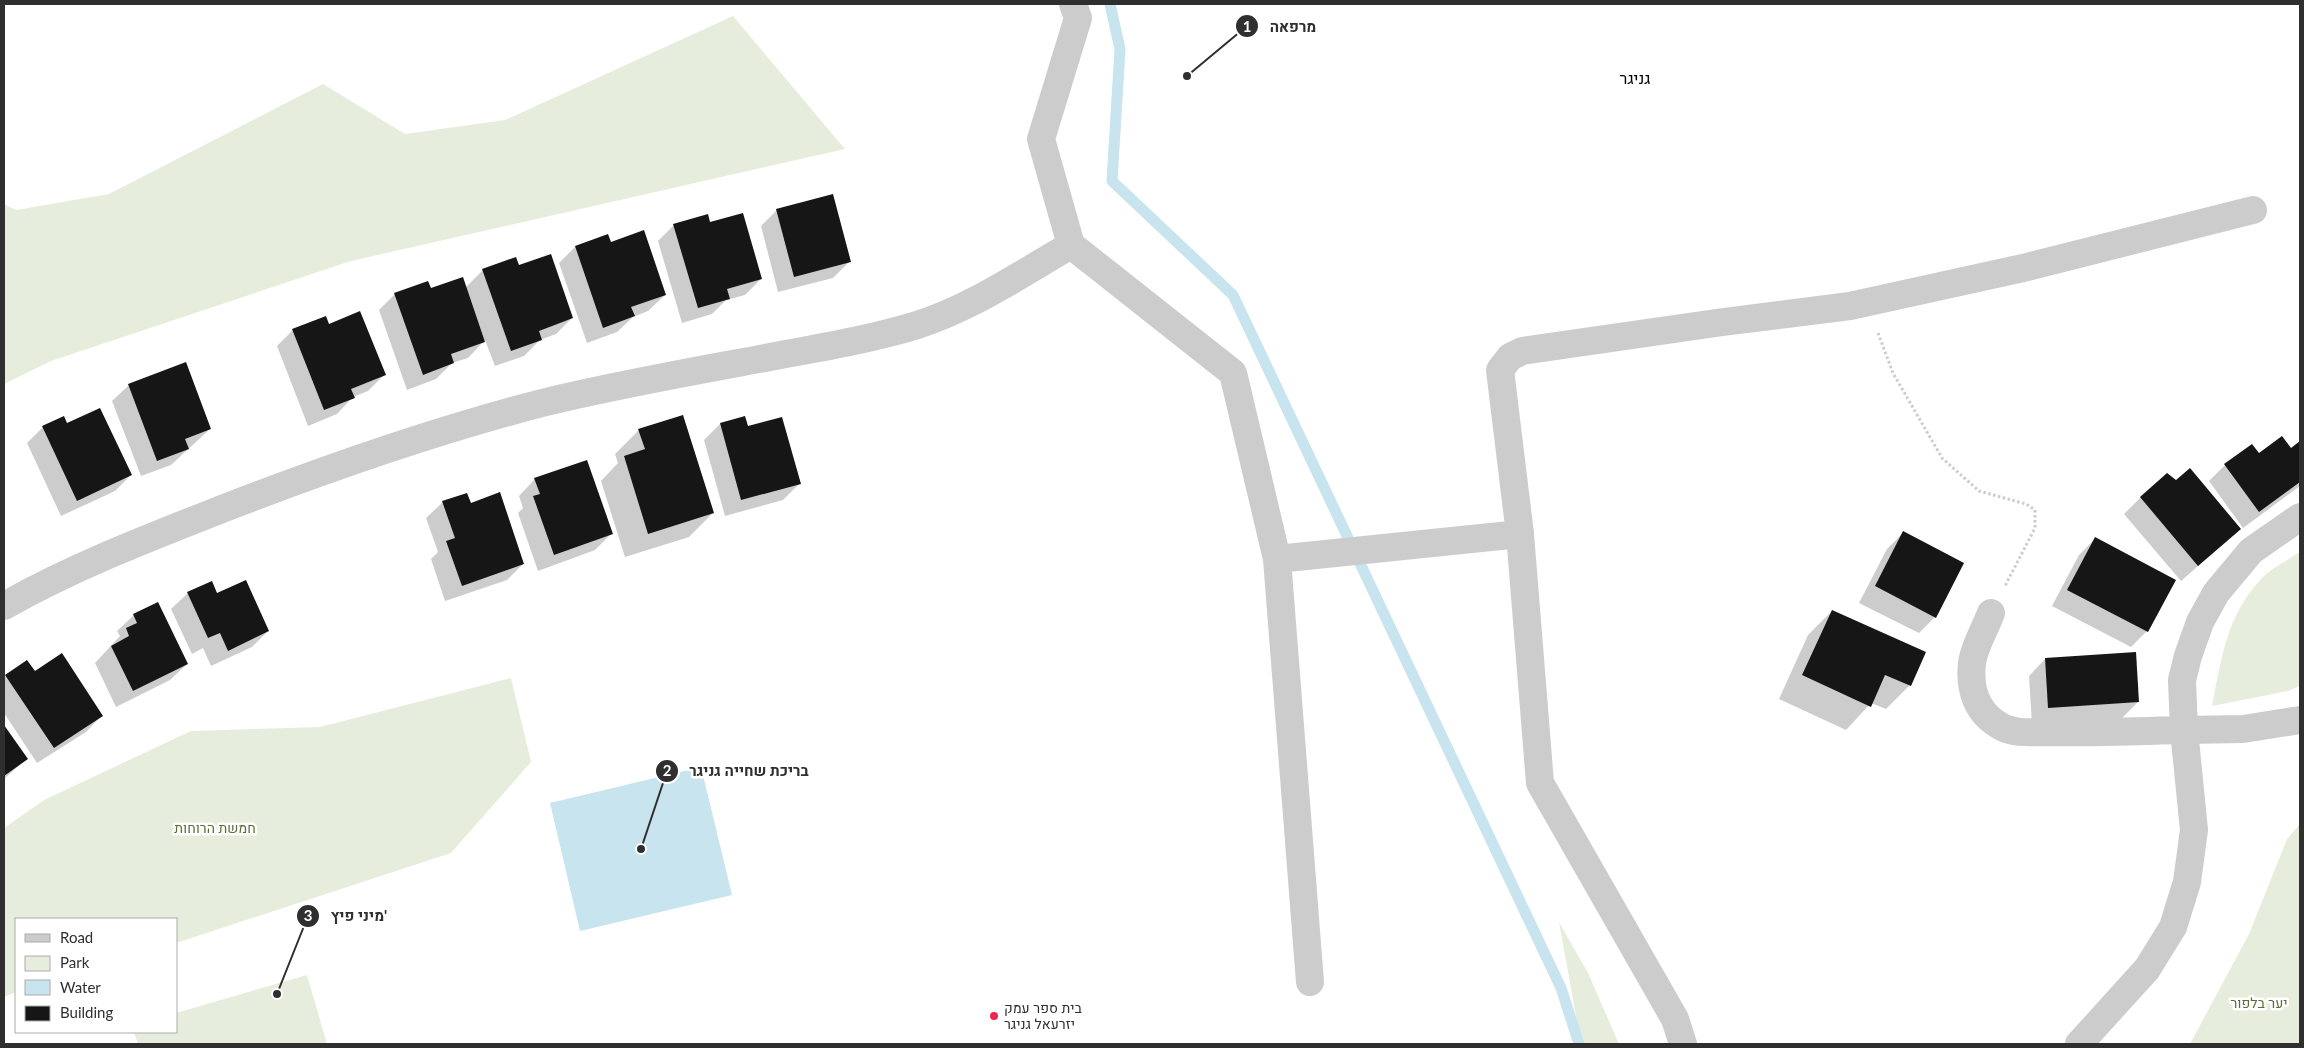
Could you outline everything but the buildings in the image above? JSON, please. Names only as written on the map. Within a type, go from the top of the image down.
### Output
[{"type":"street","points":[[1073,4],[1078,18],[1041,139],[1071,245],[1233,373],[1277,558],[1310,982]]},
{"type":"street","points":[[1683,1044],[1675,1019],[1604,890],[1540,783],[1520,534],[1500,370],[1510,357],[1522,351],[1850,306],[2023,268],[2252,210]]},
{"type":"street","points":[[4,606],[32,590],[136,543],[278,488],[421,438],[547,402],[688,372],[846,343],[916,325],[970,303],[1071,245]]},
{"type":"street","points":[[2079,1044],[2147,969],[2173,927],[2187,882],[2194,830],[2184,730],[2182,680],[2200,622],[2216,593],[2251,551],[2300,517]]},
{"type":"street","points":[[1277,558],[1520,534]]},
{"type":"street","points":[[1991,614],[1972,662],[1972,682],[1976,704],[1987,718],[2003,728],[2018,732],[2071,733],[2243,729],[2300,720]]},
{"type":"path","points":[[1867,302],[1893,373],[1942,458],[1980,491],[2026,504],[2035,510],[2036,528],[1991,614]]},
{"type":"green space","points":[[733,16],[845,149],[351,261],[51,361],[4,384],[4,204],[16,210],[109,194],[323,84],[405,134],[505,120]]},
{"type":"green space","points":[[2300,552],[2300,686],[2288,691],[2212,706],[2227,638],[2240,607],[2262,578],[2275,567]]},
{"type":"green space","name":"חמשת הרוחות","points":[[511,678],[531,762],[451,853],[178,942],[178,918],[15,918],[15,992],[4,997],[4,828],[44,800],[191,731],[320,727]]},
{"type":"green space","name":"יער בלפור","points":[[2300,824],[2300,1044],[2190,1044],[2249,934],[2287,839]]},
{"type":"green space","points":[[1559,922],[1588,973],[1619,1044],[1581,1044]]},
{"type":"green space","points":[[307,975],[327,1044],[138,1044],[134,1033],[178,1033],[178,1012]]},
{"type":"water","points":[[701,767],[732,895],[580,931],[550,803]]},
{"type":"waterway","points":[[1110,4],[1120,49],[1112,181],[1233,295],[1561,988],[1579,1044]]},
{"type":"place","name":"מרפאה","points":[[1187,76]]},
{"type":"place","name":"בריכת שחייה גניגר","points":[[641,849]]},
{"type":"place","name":"מיני פיץ'","points":[[277,994]]},
{"type":"place","name":"בית ספר עמק יזרעאל גניגר","points":[[994,1016]]},
{"type":"district","name":"גניגר","points":[[1635,78]]}]
